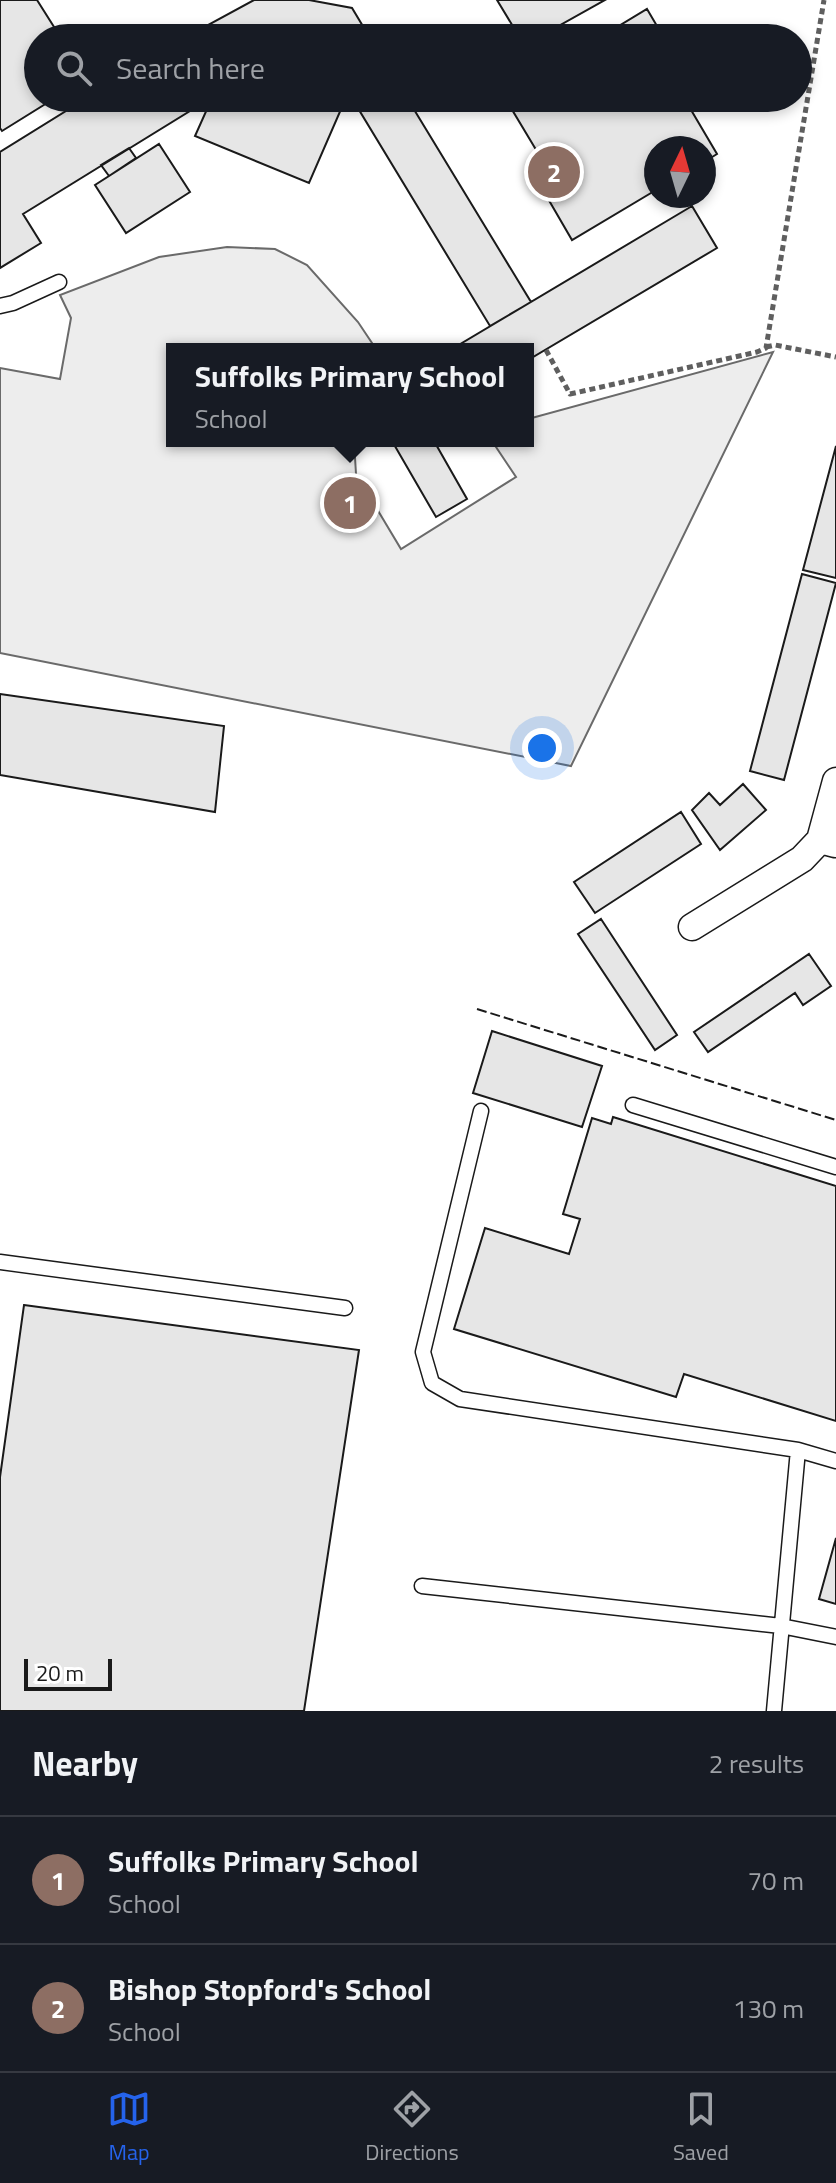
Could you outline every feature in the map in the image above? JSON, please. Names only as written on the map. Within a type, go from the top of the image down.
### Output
[{"type":"street","points":[[692,927],[828,842],[836,781]]},
{"type":"lane","points":[[0,306],[24,299],[59,282]]},
{"type":"lane","points":[[633,1105],[836,1167]]},
{"type":"lane","points":[[481,1111],[423,1352],[432,1383],[460,1399],[798,1450],[836,1461]]},
{"type":"lane","points":[[0,1262],[345,1308]]},
{"type":"lane","points":[[774,1711],[798,1450]]},
{"type":"lane","points":[[422,1586],[781,1626],[836,1637]]},
{"type":"path","points":[[812,72],[824,0]]},
{"type":"path","points":[[766,348],[805,112]]},
{"type":"path","points":[[546,350],[570,394],[757,352],[775,345],[836,357]]},
{"type":"shaded area","points":[[227,247],[275,249],[307,265],[358,322],[372,343],[166,343],[166,447],[354,447],[356,474],[401,549],[516,477],[496,447],[534,447],[534,417],[773,352],[571,766],[0,653],[0,368],[60,379],[71,318],[60,295],[159,257]]},
{"type":"building","points":[[0,0],[37,0],[52,24],[24,24],[24,112],[33,112],[2,131]]},
{"type":"building","points":[[254,0],[309,0],[352,8],[362,24],[210,24]]},
{"type":"building","points":[[497,0],[605,0],[562,24],[512,24]]},
{"type":"building","points":[[647,9],[656,24],[622,24]]},
{"type":"building","points":[[64,112],[188,112],[23,214],[41,243],[0,268],[0,152]]},
{"type":"building","points":[[206,112],[340,112],[309,183],[195,136]]},
{"type":"building","points":[[360,112],[416,112],[531,302],[490,326]]},
{"type":"building","points":[[513,112],[692,112],[706,136],[644,136],[644,197],[572,240],[540,185],[553,178]]},
{"type":"building","points":[[159,144],[190,192],[126,233],[95,185]]},
{"type":"building","points":[[129,148],[136,158],[109,176],[101,165]]},
{"type":"building","points":[[693,208],[717,248],[534,356],[534,343],[462,343]]},
{"type":"building","points":[[836,446],[836,578],[803,570]]},
{"type":"building","points":[[395,447],[437,447],[467,499],[436,517]]},
{"type":"building","points":[[802,574],[836,583],[784,780],[750,771]]},
{"type":"building","points":[[0,694],[224,726],[215,812],[0,775]]},
{"type":"building","points":[[743,784],[766,810],[720,850],[692,810],[709,793],[720,805]]},
{"type":"building","points":[[681,812],[701,844],[595,913],[574,882]]},
{"type":"building","points":[[601,919],[677,1035],[655,1050],[578,934]]},
{"type":"building","points":[[809,954],[831,986],[803,1005],[795,993],[708,1052],[694,1032]]},
{"type":"building","points":[[492,1031],[602,1066],[582,1127],[473,1093]]},
{"type":"building","points":[[613,1117],[836,1186],[836,1421],[684,1374],[676,1397],[454,1329],[485,1228],[569,1254],[580,1219],[563,1214],[592,1118],[611,1124]]},
{"type":"building","points":[[24,1305],[359,1350],[304,1711],[0,1711],[0,1477]]},
{"type":"building","points":[[836,1538],[836,1604],[819,1599]]},
{"type":"fence","points":[[477,1009],[836,1120]]},
{"type":"place","name":"Bishop Stopford's School","points":[[554,172]]},
{"type":"place","name":"Suffolks Primary School","points":[[350,503]]}]
